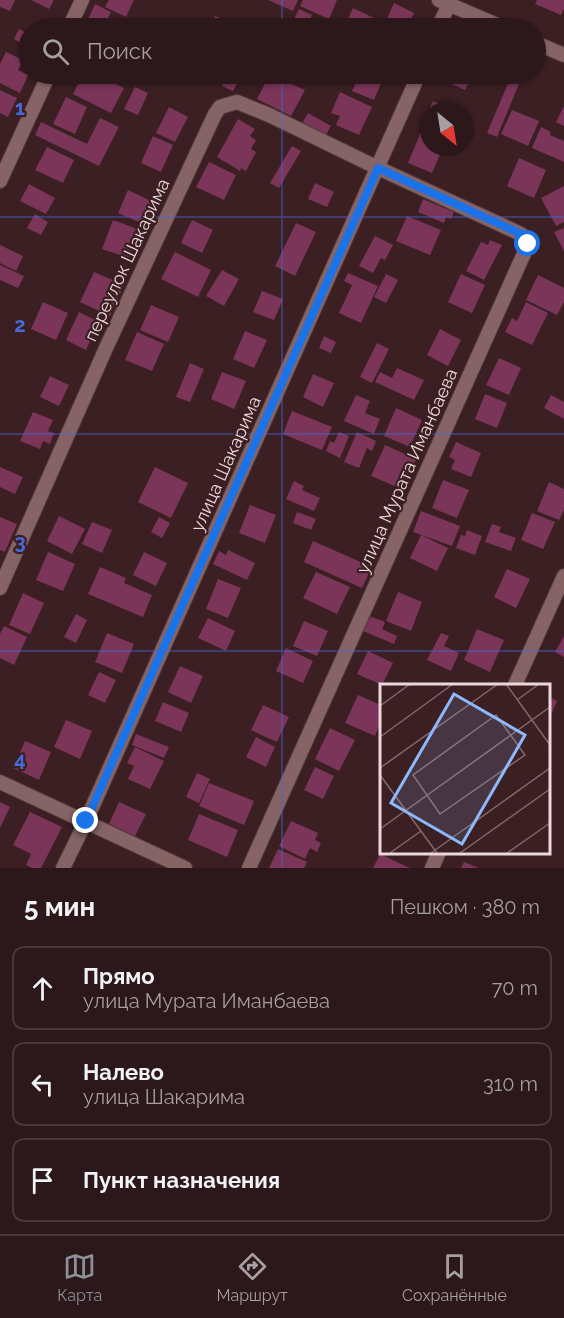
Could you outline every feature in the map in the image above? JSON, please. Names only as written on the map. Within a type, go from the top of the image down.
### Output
[{"type":"street","points":[[74,18],[82,0]]},
{"type":"street","points":[[441,18],[446,1],[483,18]]},
{"type":"street","points":[[546,48],[564,56]]},
{"type":"street","points":[[0,181],[44,84]]},
{"type":"street","name":"улица Шакарима","points":[[63,868],[415,84]]},
{"type":"street","name":"переулок Шакарима","points":[[0,588],[115,328],[220,107],[237,102],[378,168]]},
{"type":"street","name":"улица Мурата Иманбаева","points":[[249,868],[528,244],[521,234],[378,168]]},
{"type":"street","points":[[514,684],[564,576]]},
{"type":"street","points":[[0,782],[185,868]]},
{"type":"street","points":[[432,868],[439,853]]},
{"type":"building","points":[[0,0],[15,0],[10,11],[0,7]]},
{"type":"building","points":[[31,0],[54,0],[49,9]]},
{"type":"building","points":[[109,0],[134,0],[126,17],[105,7]]},
{"type":"building","points":[[268,0],[298,0],[293,11]]},
{"type":"building","points":[[303,0],[337,0],[329,18],[300,6]]},
{"type":"building","points":[[537,0],[564,0],[564,9],[561,15],[535,4]]},
{"type":"building","points":[[394,3],[414,13],[412,18],[387,18]]},
{"type":"building","points":[[95,4],[111,12],[108,18],[89,18]]},
{"type":"building","points":[[353,8],[374,18],[348,18]]},
{"type":"building","points":[[299,9],[312,15],[311,18],[295,18]]},
{"type":"building","points":[[6,52],[18,58],[18,84],[24,84],[20,93],[0,83],[0,64]]},
{"type":"building","points":[[78,84],[116,84],[124,88],[111,113],[73,94]]},
{"type":"building","points":[[223,84],[237,84],[233,91],[222,86]]},
{"type":"building","points":[[265,84],[292,84],[305,90],[291,116],[257,99]]},
{"type":"building","points":[[355,84],[381,84],[374,100],[352,91]]},
{"type":"building","points":[[452,84],[468,84],[465,90]]},
{"type":"building","points":[[508,84],[519,84],[497,137],[487,133]]},
{"type":"building","points":[[135,87],[148,93],[138,115],[124,109]]},
{"type":"building","points":[[0,90],[17,98],[8,117],[0,113]]},
{"type":"building","points":[[340,92],[372,107],[359,135],[336,125],[340,116],[331,113]]},
{"type":"building","points":[[66,97],[87,107],[75,134],[53,124]]},
{"type":"building","points":[[564,106],[564,126],[556,122]]},
{"type":"building","points":[[169,107],[188,117],[175,142],[156,133]]},
{"type":"building","points":[[512,110],[539,121],[528,146],[501,134]]},
{"type":"building","points":[[308,113],[331,126],[324,138],[301,125]]},
{"type":"building","points":[[100,118],[119,127],[99,166],[35,135],[41,122],[87,144]]},
{"type":"building","points":[[238,119],[255,129],[250,136],[256,140],[251,149],[256,152],[246,171],[241,168],[240,171],[217,157]]},
{"type":"building","points":[[541,127],[551,132],[550,135],[564,141],[564,162],[532,148]]},
{"type":"building","points":[[420,134],[420,156],[439,156],[432,173],[408,163]]},
{"type":"building","points":[[153,136],[173,145],[161,172],[141,163]]},
{"type":"building","points":[[292,146],[301,151],[279,188],[270,183]]},
{"type":"building","points":[[47,147],[74,160],[63,183],[35,170]]},
{"type":"building","points":[[519,158],[546,170],[534,198],[507,186]]},
{"type":"building","points":[[209,162],[236,175],[224,200],[196,187]]},
{"type":"building","points":[[315,183],[334,192],[327,207],[308,199]]},
{"type":"building","points":[[29,184],[55,198],[46,214],[20,201]]},
{"type":"building","points":[[564,186],[564,222],[556,226],[541,198]]},
{"type":"building","points":[[128,190],[151,201],[141,223],[118,213]]},
{"type":"building","points":[[423,199],[454,212],[451,219],[446,217],[444,223],[418,212]]},
{"type":"building","points":[[35,214],[48,222],[41,235],[27,228]]},
{"type":"building","points":[[407,216],[441,230],[430,255],[396,241]]},
{"type":"building","points":[[113,220],[140,230],[129,258],[102,249]]},
{"type":"building","points":[[192,220],[213,230],[202,253],[181,243]]},
{"type":"building","points":[[296,223],[316,232],[295,276],[275,266]]},
{"type":"building","points":[[564,228],[564,251],[554,232]]},
{"type":"building","points":[[375,236],[393,245],[385,260],[381,258],[373,273],[359,266]]},
{"type":"building","points":[[490,240],[502,245],[484,280],[466,271],[481,242],[488,245]]},
{"type":"building","points":[[0,245],[23,256],[16,271],[0,263]]},
{"type":"building","points":[[175,252],[211,270],[198,297],[161,279]]},
{"type":"building","points":[[0,265],[24,276],[18,288],[0,280]]},
{"type":"building","points":[[222,270],[239,279],[224,306],[206,296]]},
{"type":"building","points":[[94,272],[124,285],[110,316],[80,302]]},
{"type":"building","points":[[348,273],[378,286],[361,323],[339,313],[352,285],[344,281]]},
{"type":"building","points":[[386,274],[398,280],[386,303],[374,297]]},
{"type":"building","points":[[461,274],[485,285],[472,313],[448,302]]},
{"type":"building","points":[[538,275],[564,288],[564,302],[557,315],[526,300]]},
{"type":"building","points":[[262,291],[283,299],[274,320],[253,312]]},
{"type":"building","points":[[43,302],[68,313],[56,340],[31,329]]},
{"type":"building","points":[[526,302],[548,313],[532,345],[505,332],[512,318],[517,321]]},
{"type":"building","points":[[151,305],[179,317],[168,342],[140,330]]},
{"type":"building","points":[[79,312],[99,322],[86,350],[66,340]]},
{"type":"building","points":[[440,329],[461,340],[448,366],[427,355]]},
{"type":"building","points":[[245,331],[267,340],[254,368],[233,359]]},
{"type":"building","points":[[137,332],[164,344],[152,371],[125,360]]},
{"type":"building","points":[[324,336],[336,342],[331,353],[319,348]]},
{"type":"building","points":[[377,343],[389,349],[372,383],[360,377]]},
{"type":"building","points":[[499,358],[521,368],[509,395],[486,385]]},
{"type":"building","points":[[190,363],[204,369],[190,402],[176,397]]},
{"type":"building","points":[[397,368],[424,380],[414,400],[375,382],[380,372],[392,378]]},
{"type":"building","points":[[222,372],[246,381],[234,409],[211,399]]},
{"type":"building","points":[[313,374],[334,383],[323,407],[303,397]]},
{"type":"building","points":[[50,376],[69,385],[59,406],[40,397]]},
{"type":"building","points":[[485,394],[507,403],[497,428],[475,419]]},
{"type":"building","points":[[356,395],[370,401],[365,413],[380,419],[374,434],[344,421]]},
{"type":"building","points":[[551,395],[564,402],[564,419],[544,408]]},
{"type":"building","points":[[396,408],[422,420],[410,447],[384,436]]},
{"type":"building","points":[[292,411],[332,427],[322,450],[283,434]]},
{"type":"building","points":[[33,412],[53,420],[48,431],[54,433],[50,444],[43,441],[40,449],[20,441]]},
{"type":"building","points":[[339,432],[349,436],[340,458],[326,451],[330,441],[334,443]]},
{"type":"building","points":[[357,432],[376,441],[372,451],[367,448],[359,468],[344,462]]},
{"type":"building","points":[[456,442],[481,453],[471,477],[451,469],[455,460],[449,457]]},
{"type":"building","points":[[385,445],[416,459],[404,486],[397,487],[371,476]]},
{"type":"building","points":[[0,467],[23,477],[15,494],[0,487]]},
{"type":"building","points":[[155,467],[188,483],[171,518],[138,502]]},
{"type":"building","points":[[443,480],[469,490],[457,518],[432,508]]},
{"type":"building","points":[[294,481],[304,486],[302,490],[320,498],[314,511],[286,499]]},
{"type":"building","points":[[549,482],[564,489],[564,510],[559,520],[537,511]]},
{"type":"building","points":[[250,505],[276,515],[265,543],[239,533]]},
{"type":"building","points":[[421,511],[460,526],[452,546],[413,532]]},
{"type":"building","points":[[297,512],[316,519],[311,530],[293,523]]},
{"type":"building","points":[[532,513],[555,522],[543,549],[521,540]]},
{"type":"building","points":[[59,516],[85,529],[72,554],[47,541]]},
{"type":"building","points":[[0,517],[17,524],[5,552],[0,550]]},
{"type":"building","points":[[159,517],[170,523],[162,538],[151,532]]},
{"type":"building","points":[[92,522],[112,530],[102,553],[82,544]]},
{"type":"building","points":[[492,524],[501,527],[499,532],[516,538],[511,551],[485,542]]},
{"type":"building","points":[[467,530],[482,536],[475,555],[456,548],[461,535],[465,536]]},
{"type":"building","points":[[421,535],[448,548],[437,571],[410,558]]},
{"type":"building","points":[[313,541],[372,567],[362,588],[304,562]]},
{"type":"building","points":[[228,550],[255,563],[247,580],[213,564],[219,551],[226,555]]},
{"type":"building","points":[[48,552],[75,564],[63,591],[36,580]]},
{"type":"building","points":[[144,552],[167,563],[156,586],[133,575]]},
{"type":"building","points":[[100,567],[126,578],[124,583],[152,595],[143,617],[88,594]]},
{"type":"building","points":[[507,569],[530,579],[516,608],[494,597]]},
{"type":"building","points":[[316,572],[350,587],[337,614],[303,598]]},
{"type":"building","points":[[218,579],[241,588],[228,618],[206,609]]},
{"type":"building","points":[[398,592],[422,602],[411,631],[386,621]]},
{"type":"building","points":[[23,593],[44,603],[30,634],[9,625]]},
{"type":"building","points":[[76,614],[87,620],[76,643],[64,637]]},
{"type":"building","points":[[369,616],[385,622],[382,629],[397,636],[394,644],[363,631]]},
{"type":"building","points":[[208,618],[235,631],[226,651],[198,638]]},
{"type":"building","points":[[304,621],[328,631],[317,656],[293,646]]},
{"type":"building","points":[[4,626],[27,637],[14,665],[0,658],[0,634]]},
{"type":"building","points":[[477,629],[504,640],[490,672],[464,660]]},
{"type":"building","points":[[107,633],[134,644],[122,673],[95,662]]},
{"type":"building","points":[[441,633],[449,636],[444,646],[459,653],[451,671],[427,660]]},
{"type":"building","points":[[564,636],[564,657],[555,652]]},
{"type":"building","points":[[286,648],[313,661],[303,683],[276,671]]},
{"type":"building","points":[[368,651],[393,663],[382,684],[357,674]]},
{"type":"building","points":[[180,666],[203,676],[191,703],[168,692]]},
{"type":"building","points":[[99,672],[116,680],[105,703],[88,695]]},
{"type":"building","points":[[358,695],[380,705],[380,724],[375,736],[345,723]]},
{"type":"building","points":[[549,697],[557,701],[549,716]]},
{"type":"building","points":[[163,702],[189,713],[181,732],[155,721]]},
{"type":"building","points":[[263,705],[289,717],[277,742],[251,730]]},
{"type":"building","points":[[66,720],[92,731],[80,759],[54,747]]},
{"type":"building","points":[[330,728],[355,740],[339,771],[315,759]]},
{"type":"building","points":[[136,734],[169,747],[164,758],[132,745]]},
{"type":"building","points":[[256,737],[275,747],[266,767],[246,757]]},
{"type":"building","points":[[25,741],[51,752],[39,780],[13,768]]},
{"type":"building","points":[[135,747],[164,761],[150,789],[128,779],[134,766],[127,763]]},
{"type":"building","points":[[315,767],[334,776],[323,799],[304,790]]},
{"type":"building","points":[[197,773],[210,779],[199,803],[186,797]]},
{"type":"building","points":[[209,783],[254,801],[244,825],[199,806]]},
{"type":"building","points":[[0,802],[10,807],[0,828]]},
{"type":"building","points":[[119,802],[146,814],[135,836],[109,824]]},
{"type":"building","points":[[30,812],[62,827],[41,868],[26,865],[31,854],[13,845]]},
{"type":"building","points":[[199,814],[238,830],[227,857],[188,840]]},
{"type":"building","points":[[291,821],[318,833],[315,840],[321,843],[317,852],[310,848],[305,859],[279,846]]},
{"type":"building","points":[[278,849],[307,862],[304,868],[269,868]]},
{"type":"building","points":[[380,854],[410,868],[373,868]]},
{"type":"building","points":[[464,862],[479,868],[461,868]]},
{"type":"route","points":[[86,821],[378,168],[521,234],[528,244]]}]
